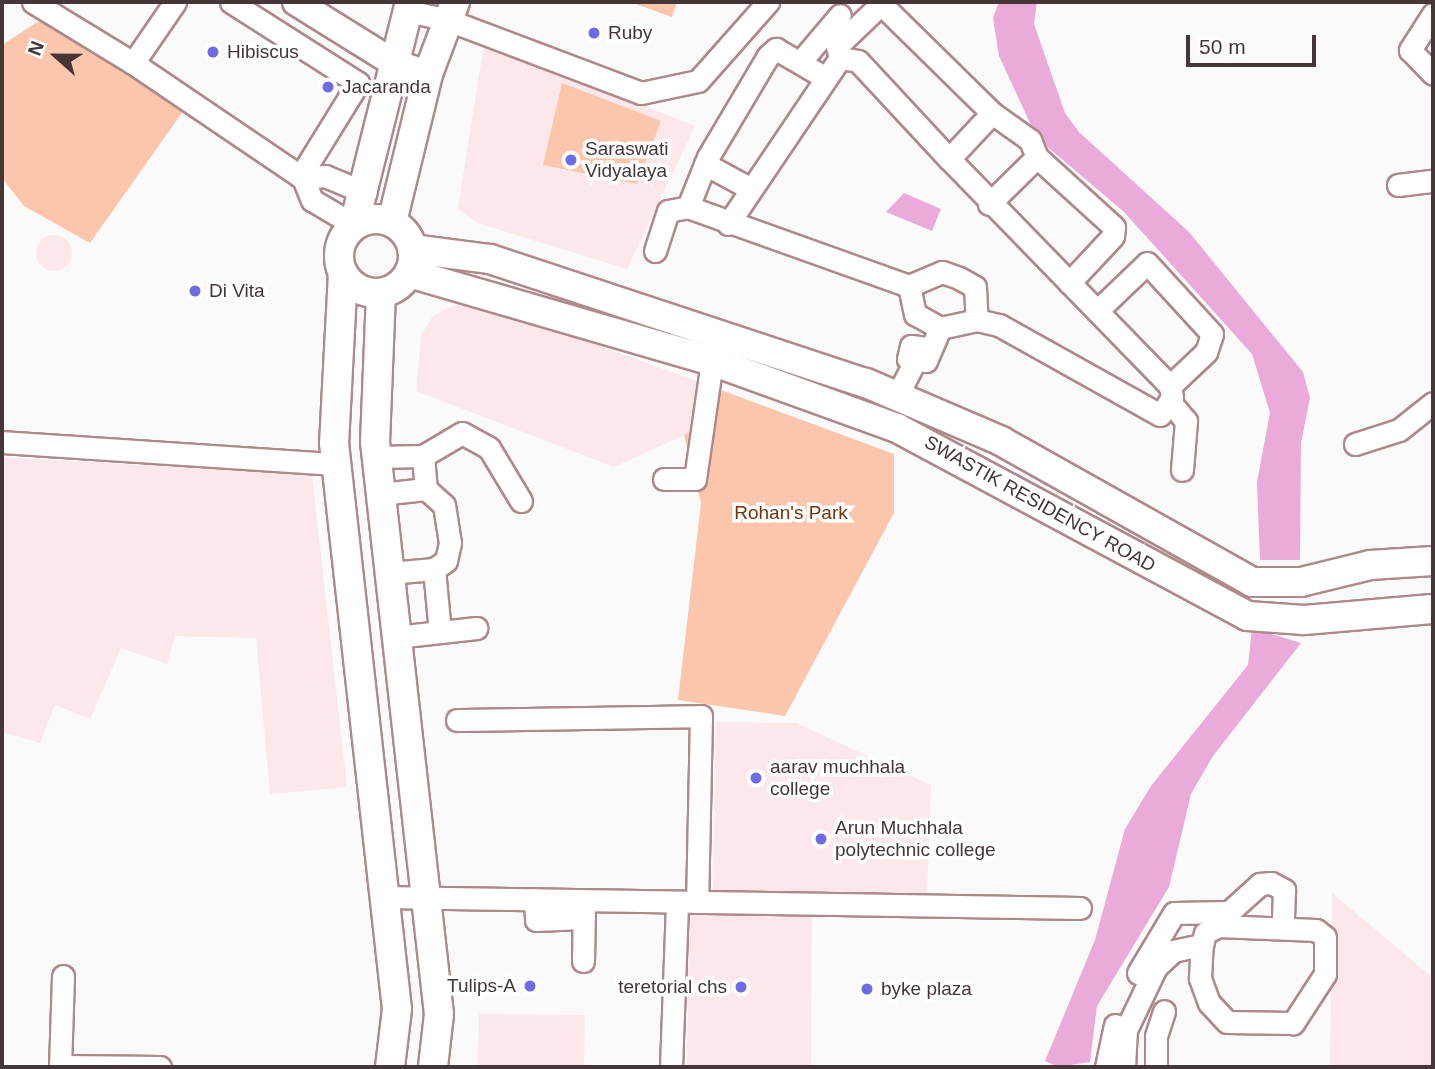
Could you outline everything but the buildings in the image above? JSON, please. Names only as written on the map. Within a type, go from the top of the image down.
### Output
[{"type":"main road","points":[[390,1067],[397,1009],[336,464],[343,273],[341,245],[354,225],[366,193],[409,7]]},
{"type":"main road","points":[[433,1067],[439,1014],[423,898],[376,457],[381,293],[411,261],[392,222],[428,74],[452,11]]},
{"type":"main road","points":[[354,225],[392,222]]},
{"type":"main road","name":"SWASTIK RESIDENCY ROAD","points":[[411,261],[490,259],[894,395],[976,431],[1252,582],[1301,582],[1370,565],[1433,561]]},
{"type":"main road","name":"SWASTIK RESIDENCY ROAD","points":[[411,261],[712,361],[897,428],[962,458],[1248,616],[1304,620],[1433,609]]},
{"type":"main road","points":[[343,273],[359,289],[381,293]]},
{"type":"main road","points":[[864,415],[894,395],[897,428]]},
{"type":"main road","points":[[962,458],[976,431]]},
{"type":"street","points":[[33,2],[133,63],[301,177],[312,200],[354,225]]},
{"type":"street","points":[[133,63],[176,2]]},
{"type":"street","points":[[231,2],[358,83],[301,177]]},
{"type":"street","points":[[296,2],[394,63],[428,74]]},
{"type":"street","points":[[409,7],[452,11],[641,93],[698,81],[768,2]]},
{"type":"street","points":[[728,224],[840,58],[837,46],[881,4],[992,113],[1030,140],[1037,157],[1114,227],[1094,259],[1069,283]]},
{"type":"street","points":[[1433,14],[1410,50],[1433,74]]},
{"type":"street","points":[[801,61],[840,15]]},
{"type":"street","points":[[688,207],[705,164],[768,56],[776,49],[801,61],[826,78]]},
{"type":"street","points":[[840,58],[858,61],[989,204],[1097,311],[1170,394],[1186,421],[1182,470]]},
{"type":"street","points":[[949,159],[992,113]]},
{"type":"street","points":[[989,204],[1037,157]]},
{"type":"street","points":[[705,164],[751,189]]},
{"type":"street","points":[[301,177],[325,176],[366,193]]},
{"type":"street","points":[[1398,185],[1433,181]]},
{"type":"street","points":[[655,251],[668,211],[688,207],[728,224],[909,286],[942,272],[959,278],[975,287],[977,320]]},
{"type":"street","points":[[1094,259],[1120,287]]},
{"type":"street","points":[[894,395],[918,352],[940,328],[977,320],[999,326],[1155,416],[1206,352],[1212,334],[1147,263],[1097,311]]},
{"type":"street","points":[[909,286],[915,314],[918,352]]},
{"type":"street","points":[[915,314],[940,328]]},
{"type":"street","points":[[664,479],[695,479],[712,361]]},
{"type":"street","points":[[1355,444],[1399,430],[1433,403]]},
{"type":"street","points":[[376,457],[423,456],[462,433],[489,449],[521,502]]},
{"type":"street","points":[[2,442],[336,464]]},
{"type":"street","points":[[389,573],[434,569],[446,561],[450,543],[444,505],[426,489],[423,456]]},
{"type":"street","points":[[380,494],[426,489]]},
{"type":"street","points":[[434,569],[440,632]]},
{"type":"street","points":[[396,637],[476,628]]},
{"type":"street","points":[[457,720],[701,716],[671,1067]]},
{"type":"street","points":[[1107,1067],[1116,1020],[1174,913],[1229,912],[1260,884],[1272,883],[1284,890],[1283,917]]},
{"type":"street","points":[[383,897],[584,909],[687,902],[1080,908]]},
{"type":"street","points":[[459,911],[535,905]]},
{"type":"street","points":[[583,961],[584,909]]},
{"type":"street","points":[[1218,926],[1316,930],[1325,937],[1325,974],[1299,1019],[1227,1022],[1209,1003],[1200,978],[1202,946],[1205,933],[1218,926]]},
{"type":"street","points":[[1164,1011],[1156,1060],[1124,1059],[1126,1030],[1156,967],[1173,951],[1202,946]]},
{"type":"street","points":[[63,976],[60,1067],[160,1067]]},
{"type":"shaded area","points":[[999,2],[1037,2],[1034,24],[1065,113],[1079,132],[1189,232],[1303,372],[1310,398],[1301,443],[1300,560],[1260,560],[1257,482],[1270,413],[1252,354],[1124,212],[1037,138],[999,56],[993,18]]},
{"type":"shaded area","name":"Saraswati Vidyalaya","points":[[484,44],[695,126],[627,269],[477,223],[458,208]]},
{"type":"shaded area","points":[[904,193],[941,209],[932,231],[886,212]]},
{"type":"shaded area","points":[[54,235],[67,240],[72,253],[67,266],[54,271],[41,266],[36,253],[41,240]]},
{"type":"shaded area","points":[[454,305],[504,311],[702,383],[700,428],[614,467],[416,391],[421,335],[433,316]]},
{"type":"shaded area","points":[[2,457],[312,475],[347,787],[270,794],[256,638],[175,636],[167,664],[121,648],[90,719],[55,705],[40,743],[2,732]]},
{"type":"shaded area","points":[[1252,628],[1301,643],[1213,756],[1191,794],[1169,887],[1097,1006],[1090,1062],[1058,1067],[1045,1061],[1095,940],[1125,829],[1151,786],[1248,665]]},
{"type":"shaded area","name":"Arun Muchhala polytechnic college","points":[[716,722],[796,723],[931,785],[927,896],[713,893]]},
{"type":"shaded area","points":[[1332,893],[1433,978],[1433,1067],[1330,1067]]},
{"type":"shaded area","name":"teretorial chs","points":[[689,909],[812,910],[811,1067],[687,1067]]},
{"type":"shaded area","points":[[479,1014],[585,1015],[584,1067],[478,1067]]},
{"type":"green space","points":[[630,2],[677,2],[672,17]]},
{"type":"green space","points":[[42,19],[186,107],[90,243],[24,206],[2,178],[2,45]]},
{"type":"green space","points":[[562,83],[661,121],[637,184],[543,165]]},
{"type":"green space","name":"Rohan's Park","points":[[702,383],[894,454],[894,513],[785,716],[678,700],[701,503],[684,435],[700,428]]},
{"type":"place","name":"Ruby","points":[[594,33]]},
{"type":"place","name":"Hibiscus","points":[[213,52]]},
{"type":"place","name":"Jacaranda","points":[[328,87]]},
{"type":"place","name":"Saraswati Vidyalaya","points":[[571,160]]},
{"type":"place","name":"Di Vita","points":[[195,291]]},
{"type":"place","name":"aarav muchhala college","points":[[756,778]]},
{"type":"place","name":"Arun Muchhala polytechnic college","points":[[821,839]]},
{"type":"place","name":"Tulips-A","points":[[530,986]]},
{"type":"place","name":"teretorial chs","points":[[741,987]]},
{"type":"place","name":"byke plaza","points":[[867,989]]}]
